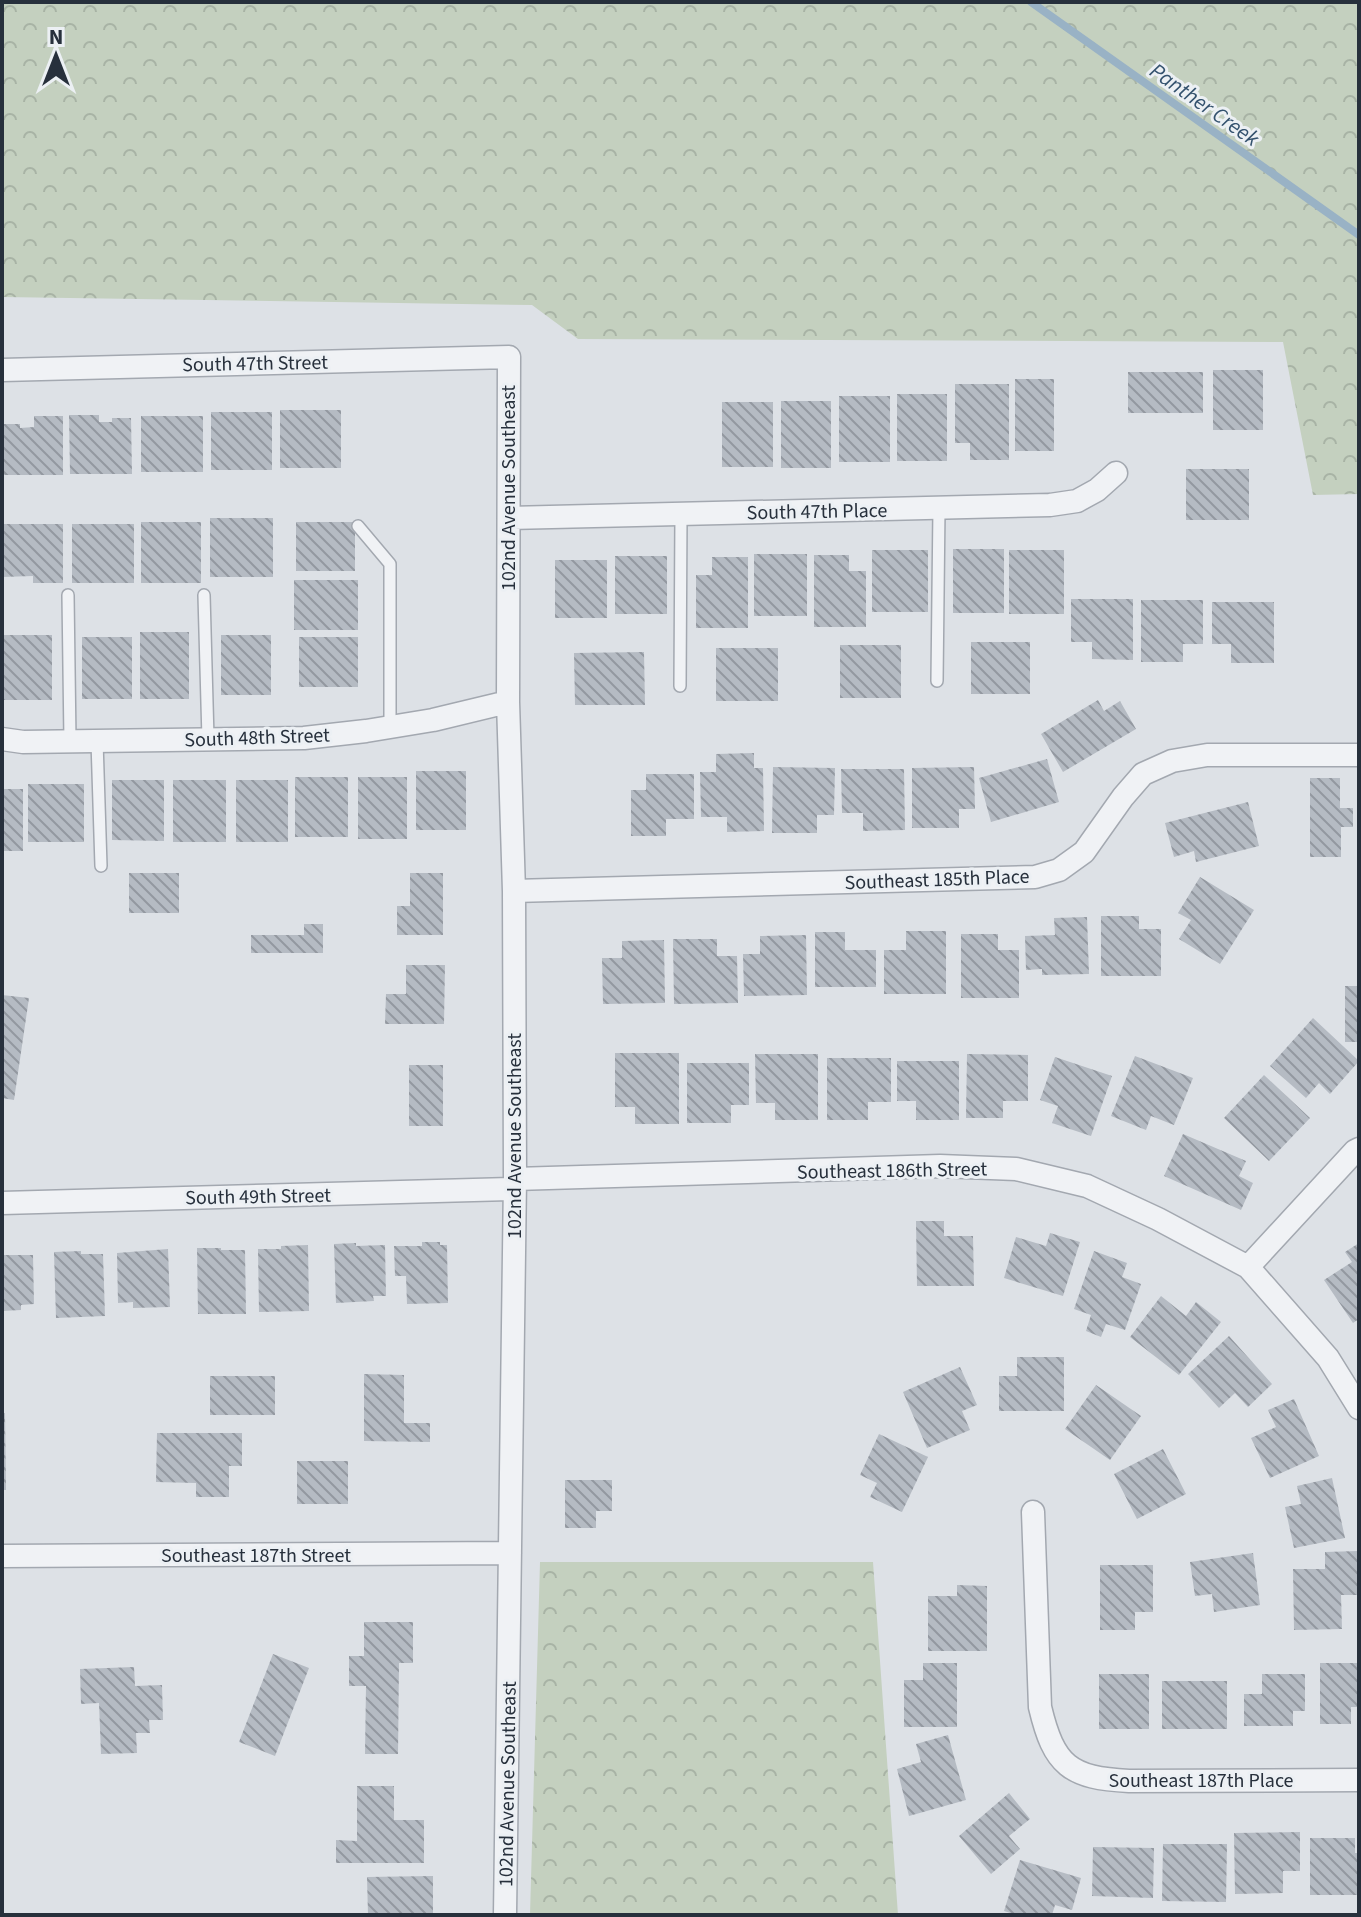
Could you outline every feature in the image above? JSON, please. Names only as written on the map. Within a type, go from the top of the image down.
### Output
[{"type":"street","name":"South 47th Street","points":[[2,370],[509,357]]},
{"type":"street","name":"102nd Avenue Southeast","points":[[505,1915],[514,1184],[514,891],[508,702],[509,357]]},
{"type":"street","name":"South 47th Place","points":[[509,518],[1050,505],[1077,501],[1097,490],[1116,473]]},
{"type":"street","name":"South 48th Street","points":[[2,739],[23,742],[304,738],[433,720],[508,702]]},
{"type":"street","name":"Southeast 185th Place","points":[[514,891],[1035,877],[1059,870],[1084,852],[1143,774],[1172,761],[1207,755],[1359,755]]},
{"type":"street","points":[[1359,1149],[1248,1267],[1328,1358],[1359,1408]]},
{"type":"street","name":"Southeast 186th Street","points":[[514,1184],[940,1166],[1016,1169],[1087,1186],[1158,1219],[1248,1267]]},
{"type":"street","name":"South 49th Street","points":[[2,1203],[514,1184]]},
{"type":"street","name":"Southeast 187th Place","points":[[1033,1512],[1040,1707],[1047,1734],[1059,1756],[1072,1770],[1101,1780],[1129,1781],[1359,1780]]},
{"type":"street","name":"Southeast 187th Street","points":[[2,1556],[510,1553]]},
{"type":"lane","points":[[937,681],[939,508]]},
{"type":"lane","points":[[680,686],[681,514]]},
{"type":"lane","points":[[358,526],[390,564],[390,727]]},
{"type":"lane","points":[[68,595],[70,741]]},
{"type":"lane","points":[[204,595],[208,739]]},
{"type":"lane","points":[[97,741],[101,866]]},
{"type":"green space","points":[[2,2],[1359,2],[1359,494],[1313,495],[1283,342],[578,339],[532,305],[2,297]]},
{"type":"green space","points":[[540,1562],[873,1562],[898,1915],[530,1915]]},
{"type":"building","points":[[1213,370],[1263,370],[1263,430],[1213,430]]},
{"type":"building","points":[[1128,372],[1203,372],[1203,413],[1128,413]]},
{"type":"building","points":[[1015,379],[1054,379],[1054,451],[1015,451]]},
{"type":"building","points":[[955,384],[1009,384],[1009,460],[970,460],[970,443],[955,443]]},
{"type":"building","points":[[897,394],[947,394],[947,461],[897,461]]},
{"type":"building","points":[[839,396],[890,396],[890,462],[839,462]]},
{"type":"building","points":[[781,401],[831,401],[831,468],[781,468]]},
{"type":"building","points":[[722,402],[773,402],[773,467],[722,467]]},
{"type":"building","points":[[280,410],[341,410],[341,468],[280,468]]},
{"type":"building","points":[[211,412],[272,412],[272,470],[211,470]]},
{"type":"building","points":[[69,415],[99,415],[99,422],[131,418],[132,474],[70,474]]},
{"type":"building","points":[[34,416],[63,416],[63,475],[2,475],[2,424],[34,427]]},
{"type":"building","points":[[141,416],[203,416],[203,472],[141,472]]},
{"type":"building","points":[[1186,469],[1249,469],[1249,520],[1186,520]]},
{"type":"building","points":[[210,518],[273,518],[273,577],[210,577]]},
{"type":"building","points":[[141,522],[201,522],[201,583],[141,583]]},
{"type":"building","points":[[296,522],[355,522],[355,571],[296,571]]},
{"type":"building","points":[[2,524],[63,524],[63,583],[33,583],[33,576],[2,577]]},
{"type":"building","points":[[72,524],[134,524],[134,583],[72,583]]},
{"type":"building","points":[[953,549],[1004,549],[1004,613],[953,613]]},
{"type":"building","points":[[872,550],[928,550],[928,612],[872,612]]},
{"type":"building","points":[[1009,550],[1064,550],[1064,614],[1009,614]]},
{"type":"building","points":[[754,554],[807,554],[807,616],[754,616]]},
{"type":"building","points":[[814,555],[849,555],[849,571],[866,571],[866,627],[814,627]]},
{"type":"building","points":[[615,556],[667,556],[667,614],[615,614]]},
{"type":"building","points":[[712,557],[748,557],[748,628],[696,628],[696,575],[712,575]]},
{"type":"building","points":[[555,560],[607,560],[607,618],[555,618]]},
{"type":"building","points":[[294,580],[358,580],[358,630],[294,630]]},
{"type":"building","points":[[1071,599],[1133,599],[1133,660],[1092,659],[1092,642],[1071,642]]},
{"type":"building","points":[[1141,600],[1203,600],[1203,644],[1183,644],[1183,662],[1141,662]]},
{"type":"building","points":[[1212,602],[1274,602],[1274,663],[1231,663],[1231,644],[1212,644]]},
{"type":"building","points":[[140,632],[189,632],[189,699],[140,699]]},
{"type":"building","points":[[2,635],[52,635],[52,700],[2,700]]},
{"type":"building","points":[[221,635],[271,635],[271,695],[221,695]]},
{"type":"building","points":[[82,637],[132,637],[132,699],[82,699]]},
{"type":"building","points":[[299,637],[358,637],[358,687],[299,687]]},
{"type":"building","points":[[971,642],[1030,642],[1030,694],[971,694]]},
{"type":"building","points":[[840,645],[901,645],[901,698],[840,698]]},
{"type":"building","points":[[716,648],[778,648],[778,701],[716,701]]},
{"type":"building","points":[[644,652],[645,705],[575,705],[574,653]]},
{"type":"building","points":[[1098,700],[1104,711],[1120,701],[1136,729],[1063,772],[1041,734]]},
{"type":"building","points":[[754,753],[754,768],[763,768],[764,831],[727,832],[727,817],[701,817],[700,772],[716,772],[716,754]]},
{"type":"building","points":[[1047,759],[1059,802],[991,822],[979,778]]},
{"type":"building","points":[[773,767],[835,768],[834,815],[817,815],[817,833],[772,833]]},
{"type":"building","points":[[974,767],[975,809],[959,809],[959,828],[912,828],[912,768]]},
{"type":"building","points":[[841,769],[904,769],[905,830],[863,831],[863,813],[842,813]]},
{"type":"building","points":[[416,771],[466,771],[466,830],[416,830]]},
{"type":"building","points":[[646,774],[694,774],[694,819],[666,819],[666,836],[631,836],[631,790],[646,790]]},
{"type":"building","points":[[295,777],[348,777],[348,837],[295,837]]},
{"type":"building","points":[[358,777],[407,777],[407,839],[358,839]]},
{"type":"building","points":[[1310,778],[1340,778],[1340,808],[1353,808],[1353,827],[1341,827],[1341,857],[1310,857]]},
{"type":"building","points":[[112,780],[164,780],[164,841],[112,840]]},
{"type":"building","points":[[173,780],[226,780],[226,842],[173,842]]},
{"type":"building","points":[[236,780],[288,780],[288,842],[236,842]]},
{"type":"building","points":[[28,784],[84,784],[84,842],[28,842]]},
{"type":"building","points":[[2,789],[23,789],[23,851],[2,851]]},
{"type":"building","points":[[1248,802],[1259,846],[1196,862],[1194,851],[1174,857],[1165,823]]},
{"type":"building","points":[[129,873],[179,873],[179,913],[129,913]]},
{"type":"building","points":[[410,873],[443,873],[443,935],[397,935],[397,906],[410,906]]},
{"type":"building","points":[[1200,877],[1254,910],[1220,964],[1179,939],[1191,920],[1178,913]]},
{"type":"building","points":[[1101,916],[1139,916],[1139,929],[1161,929],[1161,976],[1101,976]]},
{"type":"building","points":[[1087,917],[1089,974],[1042,975],[1042,969],[1026,970],[1025,936],[1055,935],[1054,918]]},
{"type":"building","points":[[304,924],[323,924],[323,953],[251,953],[251,935],[304,935]]},
{"type":"building","points":[[906,931],[946,931],[946,994],[884,994],[884,950],[906,950]]},
{"type":"building","points":[[815,932],[845,932],[845,950],[876,950],[876,987],[815,987]]},
{"type":"building","points":[[961,934],[998,934],[998,950],[1019,950],[1019,998],[961,998]]},
{"type":"building","points":[[806,935],[807,995],[744,996],[743,954],[760,954],[760,936]]},
{"type":"building","points":[[673,939],[717,939],[717,956],[737,956],[738,1003],[674,1004]]},
{"type":"building","points":[[664,940],[665,1003],[603,1004],[602,958],[622,958],[622,941]]},
{"type":"building","points":[[406,965],[445,965],[444,1024],[385,1024],[386,994],[406,994]]},
{"type":"building","points":[[1345,986],[1359,986],[1359,1042],[1345,1042]]},
{"type":"building","points":[[2,995],[29,998],[14,1100],[2,1098]]},
{"type":"building","points":[[1313,1018],[1359,1061],[1330,1094],[1319,1083],[1306,1098],[1270,1066]]},
{"type":"building","points":[[615,1053],[679,1053],[679,1124],[635,1124],[635,1107],[615,1107]]},
{"type":"building","points":[[755,1054],[818,1054],[818,1120],[775,1120],[775,1103],[756,1103]]},
{"type":"building","points":[[967,1054],[1028,1055],[1028,1101],[1003,1101],[1003,1118],[966,1118]]},
{"type":"building","points":[[1135,1056],[1193,1078],[1174,1125],[1151,1116],[1146,1130],[1111,1116]]},
{"type":"building","points":[[1055,1057],[1112,1076],[1091,1136],[1052,1123],[1058,1106],[1040,1100]]},
{"type":"building","points":[[827,1058],[891,1058],[891,1102],[868,1102],[868,1120],[827,1120]]},
{"type":"building","points":[[897,1061],[959,1061],[959,1120],[916,1120],[916,1101],[897,1101]]},
{"type":"building","points":[[687,1063],[749,1063],[749,1105],[731,1105],[731,1123],[687,1123]]},
{"type":"building","points":[[409,1065],[443,1065],[443,1126],[409,1126]]},
{"type":"building","points":[[1264,1075],[1310,1118],[1269,1161],[1224,1118]]},
{"type":"building","points":[[1183,1134],[1246,1161],[1239,1176],[1253,1183],[1241,1210],[1164,1176]]},
{"type":"building","points":[[916,1221],[944,1221],[944,1236],[973,1236],[974,1286],[917,1286]]},
{"type":"building","points":[[1050,1233],[1080,1242],[1063,1296],[1004,1278],[1016,1237],[1046,1246]]},
{"type":"building","points":[[422,1242],[447,1245],[448,1303],[407,1304],[406,1276],[395,1276],[394,1246],[422,1246]]},
{"type":"building","points":[[356,1243],[356,1246],[385,1245],[386,1296],[373,1296],[374,1301],[336,1303],[334,1244]]},
{"type":"building","points":[[1359,1243],[1359,1319],[1353,1323],[1324,1280],[1352,1262],[1345,1252]]},
{"type":"building","points":[[308,1245],[309,1311],[259,1312],[258,1249]]},
{"type":"building","points":[[197,1248],[245,1250],[246,1314],[198,1314]]},
{"type":"building","points":[[168,1249],[170,1307],[133,1308],[133,1302],[118,1303],[117,1253]]},
{"type":"building","points":[[81,1251],[81,1254],[103,1254],[105,1316],[56,1318],[54,1252]]},
{"type":"building","points":[[1094,1251],[1127,1263],[1122,1277],[1141,1284],[1125,1330],[1106,1324],[1101,1337],[1086,1331],[1091,1315],[1074,1309]]},
{"type":"building","points":[[2,1255],[33,1255],[34,1304],[21,1305],[21,1310],[2,1311]]},
{"type":"building","points":[[1161,1296],[1186,1316],[1196,1302],[1221,1322],[1179,1375],[1130,1337]]},
{"type":"building","points":[[1229,1336],[1272,1384],[1248,1407],[1235,1393],[1219,1408],[1188,1374]]},
{"type":"building","points":[[1017,1357],[1064,1357],[1064,1411],[999,1411],[999,1376],[1017,1376]]},
{"type":"building","points":[[960,1367],[977,1405],[962,1411],[970,1430],[927,1448],[903,1392]]},
{"type":"building","points":[[364,1374],[404,1375],[404,1423],[430,1423],[430,1442],[364,1441]]},
{"type":"building","points":[[210,1376],[275,1376],[275,1415],[210,1415]]},
{"type":"building","points":[[1096,1385],[1141,1416],[1110,1460],[1065,1429]]},
{"type":"building","points":[[1294,1399],[1319,1456],[1270,1478],[1251,1438],[1276,1427],[1268,1410]]},
{"type":"building","points":[[2,1413],[5,1413],[6,1490],[2,1490]]},
{"type":"building","points":[[157,1433],[242,1433],[242,1466],[229,1466],[229,1497],[196,1497],[196,1483],[156,1482]]},
{"type":"building","points":[[879,1434],[928,1457],[902,1512],[870,1497],[877,1483],[860,1475]]},
{"type":"building","points":[[1163,1449],[1186,1494],[1137,1519],[1114,1474]]},
{"type":"building","points":[[297,1461],[348,1461],[348,1504],[297,1504]]},
{"type":"building","points":[[1332,1478],[1345,1538],[1294,1548],[1285,1507],[1301,1504],[1297,1486]]},
{"type":"building","points":[[565,1480],[612,1480],[612,1511],[596,1511],[596,1528],[565,1528]]},
{"type":"building","points":[[1358,1551],[1359,1595],[1341,1595],[1342,1629],[1294,1630],[1293,1569],[1325,1569],[1325,1552]]},
{"type":"building","points":[[1253,1553],[1260,1605],[1214,1612],[1212,1594],[1195,1596],[1190,1562]]},
{"type":"building","points":[[1100,1565],[1153,1565],[1153,1612],[1135,1612],[1135,1630],[1100,1630]]},
{"type":"building","points":[[957,1585],[987,1586],[987,1651],[928,1651],[928,1596],[957,1596]]},
{"type":"building","points":[[364,1622],[413,1622],[413,1663],[399,1663],[398,1754],[365,1754],[366,1686],[349,1686],[349,1656],[364,1656]]},
{"type":"building","points":[[273,1654],[309,1668],[275,1756],[239,1742]]},
{"type":"building","points":[[923,1663],[957,1663],[957,1727],[904,1727],[904,1680],[923,1680]]},
{"type":"building","points":[[1320,1663],[1359,1663],[1359,1707],[1351,1707],[1351,1724],[1320,1724]]},
{"type":"building","points":[[134,1667],[135,1686],[162,1685],[163,1720],[149,1720],[150,1733],[136,1733],[137,1753],[101,1754],[99,1703],[81,1704],[80,1669]]},
{"type":"building","points":[[1099,1674],[1149,1674],[1149,1729],[1099,1729]]},
{"type":"building","points":[[1262,1674],[1305,1674],[1305,1711],[1293,1711],[1293,1726],[1244,1726],[1244,1694],[1262,1694]]},
{"type":"building","points":[[1162,1681],[1227,1681],[1227,1729],[1162,1729]]},
{"type":"building","points":[[948,1735],[966,1800],[909,1816],[897,1769],[921,1762],[916,1744]]},
{"type":"building","points":[[357,1786],[394,1786],[394,1820],[424,1820],[424,1863],[336,1863],[336,1840],[357,1841]]},
{"type":"building","points":[[1009,1793],[1030,1819],[1009,1836],[1020,1849],[991,1874],[959,1836]]},
{"type":"building","points":[[1300,1832],[1300,1871],[1283,1871],[1283,1893],[1235,1894],[1234,1833]]},
{"type":"building","points":[[1310,1838],[1355,1838],[1355,1853],[1359,1853],[1359,1895],[1310,1895]]},
{"type":"building","points":[[1163,1844],[1227,1844],[1226,1902],[1162,1901]]},
{"type":"building","points":[[1093,1847],[1154,1848],[1153,1898],[1092,1896]]},
{"type":"building","points":[[1020,1860],[1081,1878],[1072,1910],[1055,1905],[1052,1915],[1017,1915],[1004,1911]]},
{"type":"building","points":[[433,1876],[433,1913],[368,1915],[367,1877]]},
{"type":"waterway","name":"Panther Creek","points":[[1031,2],[1359,235]]}]
